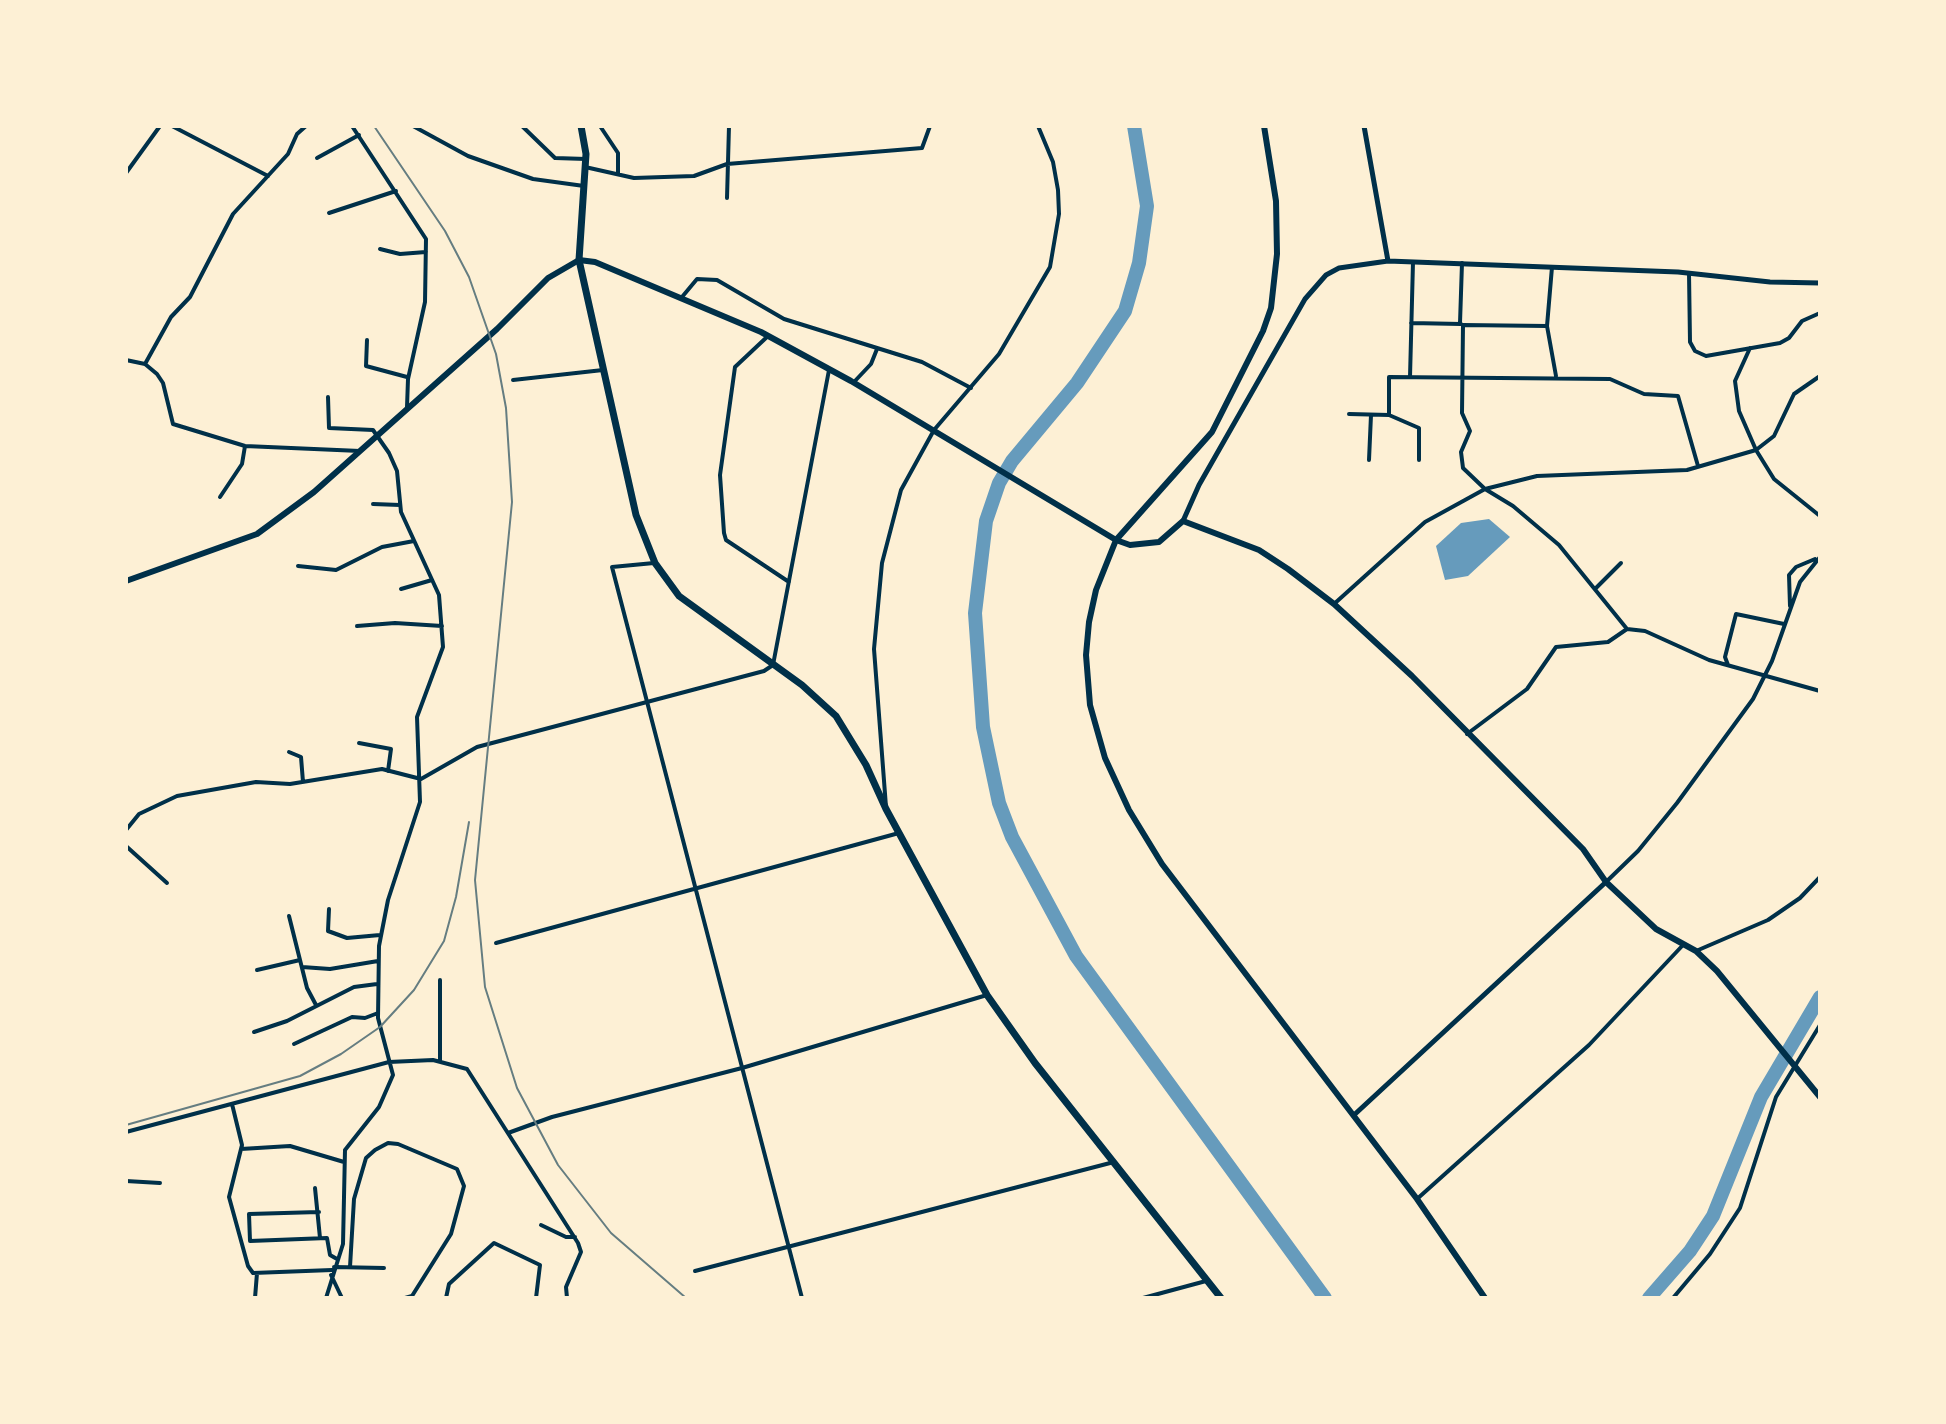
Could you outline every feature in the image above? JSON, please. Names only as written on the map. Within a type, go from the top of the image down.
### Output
[{"type":"main road","points":[[581,126],[586,163],[579,260],[636,515],[655,563],[679,596],[836,716],[866,765],[886,809],[987,995],[1035,1063],[1221,1298]]},
{"type":"main road","points":[[1264,126],[1276,201],[1277,254],[1271,308],[1263,331],[1212,432],[1116,540],[1096,590],[1086,655],[1090,705],[1105,758],[1129,810],[1162,864],[1417,1199],[1485,1298]]},
{"type":"main road","points":[[126,581],[257,534],[314,492],[497,329],[548,278],[579,260],[595,262],[768,336],[934,430],[1116,540],[1130,545],[1159,542],[1183,521],[1259,550],[1334,604],[1412,676],[1583,849],[1606,882],[1656,929],[1696,951],[1794,1062],[1820,1097]]},
{"type":"street","points":[[126,173],[160,126]]},
{"type":"street","points":[[172,126],[268,176]]},
{"type":"street","points":[[145,364],[171,317],[190,297],[233,214],[288,154],[297,134],[306,126]]},
{"type":"street","points":[[352,126],[426,239],[425,302],[408,377],[407,409]]},
{"type":"street","points":[[413,126],[468,156],[533,179],[584,186]]},
{"type":"street","points":[[522,126],[555,158],[586,163],[634,178],[694,176],[727,164],[922,148],[930,126]]},
{"type":"street","points":[[600,126],[618,153],[618,173]]},
{"type":"street","points":[[727,198],[729,126]]},
{"type":"street","points":[[886,809],[874,649],[882,563],[901,490],[934,430],[999,354],[1040,288],[1056,243],[1058,190],[1053,162],[1038,126]]},
{"type":"street","points":[[1364,126],[1388,261]]},
{"type":"street","points":[[317,158],[359,135]]},
{"type":"street","points":[[329,213],[396,191]]},
{"type":"street","points":[[380,249],[400,254],[426,252]]},
{"type":"street","points":[[1183,521],[1218,451],[1314,286],[1339,268],[1356,263],[1388,261],[1462,263],[1689,273],[1770,282],[1820,283]]},
{"type":"street","points":[[1410,377],[1413,262]]},
{"type":"street","points":[[1462,263],[1462,413],[1470,431],[1460,460],[1463,468],[1485,489],[1513,506],[1559,545],[1627,629]]},
{"type":"street","points":[[1552,266],[1547,326],[1556,376]]},
{"type":"street","points":[[1689,273],[1692,346],[1706,356],[1784,341],[1802,321],[1820,313]]},
{"type":"street","points":[[682,297],[697,279],[717,280],[784,319],[922,362],[971,388]]},
{"type":"street","points":[[1411,323],[1547,326]]},
{"type":"street","points":[[768,336],[735,367],[720,475],[724,533],[726,540],[789,582]]},
{"type":"street","points":[[367,340],[366,366],[408,377]]},
{"type":"street","points":[[1750,348],[1737,375],[1736,397],[1756,450],[1774,479],[1820,516]]},
{"type":"street","points":[[853,383],[871,364],[877,349]]},
{"type":"street","points":[[126,360],[145,364],[163,383],[173,424],[245,446],[360,451]]},
{"type":"street","points":[[513,380],[603,370]]},
{"type":"street","points":[[126,830],[139,814],[177,796],[256,782],[303,782],[349,777],[370,770],[421,779],[477,747],[764,671],[773,665],[829,370]]},
{"type":"street","points":[[1389,415],[1389,377],[1550,380],[1556,376],[1610,379],[1644,394],[1678,396],[1698,466]]},
{"type":"street","points":[[1334,604],[1425,522],[1485,489],[1537,476],[1687,470],[1756,450],[1774,436],[1794,394],[1820,376]]},
{"type":"street","points":[[326,1298],[343,1244],[346,1205],[344,1162],[349,1144],[379,1107],[393,1075],[378,1013],[380,935],[420,802],[417,717],[443,647],[440,603],[400,505],[397,471],[373,430],[329,428],[328,397]]},
{"type":"street","points":[[1349,414],[1389,415],[1419,428],[1419,460]]},
{"type":"street","points":[[1369,460],[1371,415]]},
{"type":"street","points":[[220,497],[242,464],[245,446]]},
{"type":"street","points":[[373,504],[400,505]]},
{"type":"street","points":[[298,566],[336,570],[382,547],[414,541]]},
{"type":"street","points":[[1354,1115],[1638,851],[1739,720],[1766,676],[1802,577],[1820,557]]},
{"type":"street","points":[[1790,609],[1789,575],[1796,567],[1820,557]]},
{"type":"street","points":[[655,563],[612,567],[802,1298]]},
{"type":"street","points":[[1595,589],[1621,563]]},
{"type":"street","points":[[401,589],[432,580]]},
{"type":"street","points":[[1728,665],[1725,657],[1736,614],[1785,624]]},
{"type":"street","points":[[357,626],[395,623],[442,626]]},
{"type":"street","points":[[1466,734],[1527,689],[1556,647],[1608,642],[1627,629],[1645,631],[1728,665],[1820,691]]},
{"type":"street","points":[[359,743],[391,749],[388,771]]},
{"type":"street","points":[[289,752],[301,757],[303,782]]},
{"type":"street","points":[[496,943],[899,833]]},
{"type":"street","points":[[126,846],[167,883]]},
{"type":"street","points":[[1696,951],[1768,920],[1800,898],[1820,877]]},
{"type":"street","points":[[329,909],[328,931],[347,938],[380,935]]},
{"type":"street","points":[[289,916],[316,1005]]},
{"type":"street","points":[[1417,1199],[1589,1045],[1683,945]]},
{"type":"street","points":[[257,970],[300,960]]},
{"type":"street","points":[[302,967],[330,969],[378,961]]},
{"type":"street","points":[[440,980],[440,1061]]},
{"type":"street","points":[[254,1032],[287,1021],[354,987],[377,984]]},
{"type":"street","points":[[508,1133],[552,1117],[742,1068],[987,995]]},
{"type":"street","points":[[294,1044],[352,1017],[365,1018],[378,1013]]},
{"type":"street","points":[[1673,1298],[1710,1254],[1740,1208],[1768,1116],[1794,1062],[1820,1025]]},
{"type":"street","points":[[126,1132],[389,1062],[440,1061],[467,1069],[477,1078],[508,1133],[575,1237],[581,1252],[566,1287],[567,1298]]},
{"type":"street","points":[[232,1104],[241,1149],[229,1197],[248,1266],[257,1273],[384,1268]]},
{"type":"street","points":[[350,1267],[354,1199],[366,1158],[388,1143],[398,1144],[457,1169],[464,1186],[451,1234],[412,1296],[405,1298]]},
{"type":"street","points":[[241,1149],[290,1146],[344,1162]]},
{"type":"street","points":[[695,1271],[1114,1162]]},
{"type":"street","points":[[126,1181],[160,1183]]},
{"type":"street","points":[[315,1188],[320,1238]]},
{"type":"street","points":[[319,1212],[249,1214],[250,1241],[327,1238],[330,1255],[337,1259]]},
{"type":"street","points":[[541,1225],[566,1237],[575,1237]]},
{"type":"street","points":[[446,1298],[449,1284],[494,1243],[540,1265],[536,1298]]},
{"type":"street","points":[[332,1271],[342,1298]]},
{"type":"street","points":[[255,1298],[257,1273]]},
{"type":"street","points":[[1143,1298],[1207,1281]]},
{"type":"water","points":[[1489,519],[1510,537],[1468,576],[1445,580],[1436,546],[1461,523]]},
{"type":"waterway","points":[[1134,126],[1147,206],[1139,263],[1125,311],[1077,383],[1012,461],[999,483],[986,521],[975,613],[983,727],[999,803],[1012,837],[1076,956],[1325,1298]]},
{"type":"waterway","points":[[1649,1298],[1690,1251],[1713,1216],[1761,1097],[1820,997]]},
{"type":"railway","points":[[374,126],[445,231],[469,277],[496,354],[506,408],[512,502],[475,880],[485,987],[517,1088],[558,1165],[611,1233],[686,1298]]},
{"type":"railway","points":[[126,1125],[300,1076],[341,1054],[380,1027],[414,990],[444,941],[456,897],[469,822]]}]
